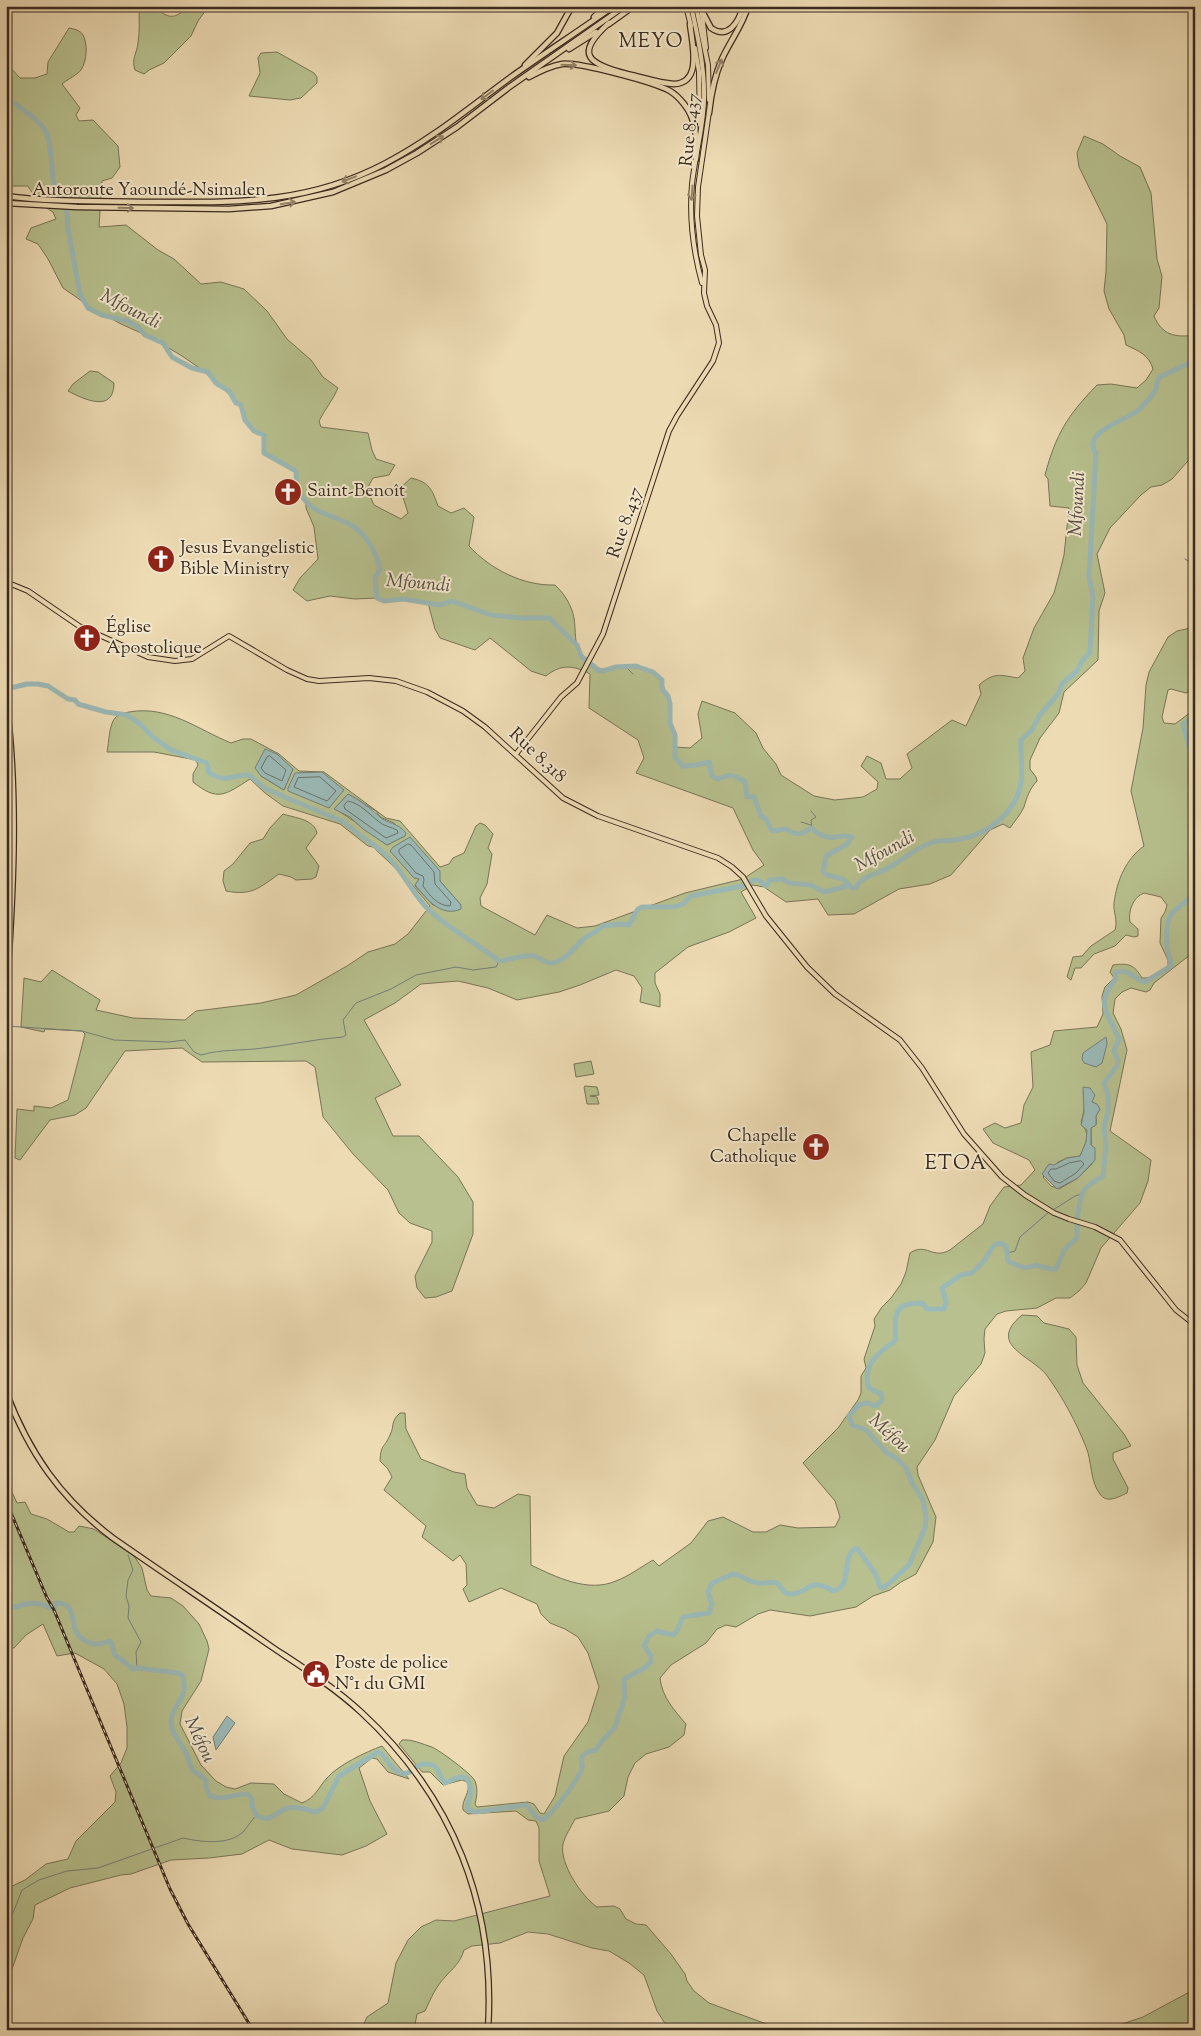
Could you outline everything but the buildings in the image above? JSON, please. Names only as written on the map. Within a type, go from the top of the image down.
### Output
[{"type":"highway","points":[[511,77],[550,41],[563,24],[572,6]]},
{"type":"highway","points":[[584,26],[606,6]]},
{"type":"highway","name":"Autoroute Yaoundé-Nsimalen","points":[[6,196],[78,201],[258,201],[302,194],[324,188],[364,174],[407,152],[454,121],[511,77],[614,6]]},
{"type":"highway","name":"Autoroute Yaoundé-Nsimalen","points":[[6,203],[77,207],[236,209],[271,206],[313,198],[351,186],[401,162],[458,127],[508,88],[625,6]]},
{"type":"highway","points":[[552,58],[581,42],[634,6]]},
{"type":"highway","points":[[702,9],[711,28],[722,33],[728,32],[735,26],[741,16],[743,6]]},
{"type":"highway","points":[[709,113],[713,82],[722,60],[746,16],[748,6]]},
{"type":"highway","points":[[609,24],[591,43],[589,53],[594,63],[606,68],[674,84],[683,82],[688,78],[693,68],[690,24]]},
{"type":"highway","points":[[508,88],[542,70],[563,64],[582,66],[662,87],[682,101],[692,118],[697,141],[696,159]]},
{"type":"highway","points":[[6,699],[12,753],[14,854],[6,999]]},
{"type":"highway","points":[[6,1392],[28,1443],[45,1471],[81,1511],[124,1546],[344,1698],[388,1738],[410,1764],[448,1822],[470,1876],[483,1924],[488,1956],[490,1989],[488,2030]]},
{"type":"main road","points":[[686,6],[698,61],[701,137]]},
{"type":"main road","name":"Rue 8.437","points":[[516,754],[561,697],[577,683],[603,634],[669,431],[718,352],[718,331],[707,306],[695,255],[691,226],[692,184],[701,137],[704,82],[691,6]]},
{"type":"main road","name":"Rue 8.437","points":[[696,6],[708,65],[709,113],[697,200],[700,242],[705,270],[703,288]]},
{"type":"main road","points":[[702,9],[708,65]]},
{"type":"main road","name":"Rue 8.318","points":[[6,582],[28,591],[79,626],[148,658],[176,661],[192,659],[229,636],[287,670],[307,679],[327,681],[369,678],[396,681],[427,692],[475,719],[516,754],[548,786],[565,799],[598,816],[718,858],[743,877],[766,916],[807,967],[836,994],[900,1040],[922,1068],[964,1134],[1002,1177],[1043,1207],[1061,1216],[1109,1233],[1120,1240],[1176,1310],[1195,1325]]},
{"type":"green space","points":[[139,6],[155,6],[159,11],[168,16],[177,15],[189,6],[208,7],[198,21],[191,36],[164,63],[144,74],[135,70],[134,63],[139,38]]},
{"type":"green space","points":[[69,28],[82,33],[86,48],[83,66],[79,72],[62,84],[80,108],[76,115],[79,121],[93,120],[118,146],[120,167],[112,178],[102,181],[99,227],[126,225],[158,250],[174,259],[201,284],[221,282],[244,289],[267,311],[287,339],[311,360],[323,377],[338,388],[319,421],[321,427],[368,433],[376,459],[395,465],[389,475],[373,478],[367,489],[374,505],[401,519],[408,513],[400,488],[411,478],[429,487],[438,506],[451,513],[464,508],[474,517],[469,546],[477,554],[497,569],[519,579],[543,585],[555,585],[561,592],[573,613],[577,648],[583,658],[597,667],[607,670],[628,666],[639,667],[662,680],[670,703],[670,718],[675,747],[690,748],[702,738],[698,714],[702,701],[735,713],[756,733],[763,748],[776,764],[781,775],[814,796],[835,800],[863,797],[877,789],[878,782],[861,766],[867,756],[881,763],[886,779],[900,779],[912,768],[907,754],[952,720],[966,726],[981,694],[979,685],[993,676],[1018,678],[1025,671],[1023,658],[1034,628],[1054,593],[1064,555],[1069,508],[1050,506],[1048,479],[1045,475],[1058,437],[1070,416],[1097,385],[1111,384],[1137,388],[1146,380],[1153,369],[1146,357],[1126,345],[1124,335],[1109,309],[1104,291],[1107,224],[1079,167],[1077,153],[1084,136],[1103,144],[1140,167],[1151,193],[1157,259],[1162,276],[1159,308],[1154,316],[1161,327],[1170,334],[1181,336],[1195,335],[1195,453],[1172,479],[1162,485],[1151,487],[1141,495],[1110,528],[1097,554],[1105,593],[1099,611],[1098,660],[1064,692],[1059,713],[1040,738],[1030,760],[1030,769],[1037,781],[1030,791],[1021,812],[1010,828],[1003,824],[990,830],[951,875],[930,884],[899,889],[854,914],[828,915],[818,899],[786,902],[764,887],[753,885],[741,892],[756,918],[729,932],[688,947],[655,973],[655,983],[660,994],[660,1007],[640,1002],[642,988],[634,976],[616,970],[559,992],[517,1000],[488,988],[458,981],[421,984],[395,1003],[364,1020],[401,1085],[375,1098],[393,1136],[419,1136],[458,1177],[473,1202],[473,1234],[452,1291],[436,1297],[425,1298],[417,1288],[415,1276],[432,1242],[432,1231],[410,1223],[399,1213],[388,1190],[353,1154],[323,1117],[315,1067],[306,1061],[202,1062],[182,1048],[125,1051],[86,1108],[75,1115],[50,1120],[20,1160],[15,1158],[17,1109],[34,1111],[34,1106],[51,1108],[68,1100],[85,1034],[82,1031],[45,1029],[44,1032],[21,1027],[24,978],[41,982],[52,970],[100,1000],[96,1010],[133,1018],[185,1020],[196,1011],[261,1003],[296,995],[368,952],[395,944],[408,934],[430,906],[409,881],[373,847],[368,846],[340,824],[283,806],[250,779],[228,792],[215,794],[193,782],[193,774],[198,765],[196,760],[154,752],[107,752],[110,729],[115,718],[123,713],[143,711],[169,715],[231,743],[243,739],[251,739],[279,754],[299,771],[324,772],[386,818],[400,821],[440,867],[449,864],[453,858],[464,853],[476,826],[480,823],[485,825],[493,834],[488,848],[492,854],[487,884],[480,898],[481,906],[535,935],[547,915],[577,928],[595,926],[685,893],[743,879],[764,865],[753,850],[733,808],[636,773],[644,758],[638,740],[589,708],[590,674],[567,667],[557,669],[546,676],[531,671],[490,638],[475,650],[440,638],[435,629],[428,603],[404,599],[384,601],[377,598],[355,599],[330,596],[307,601],[293,590],[300,578],[318,559],[314,527],[306,508],[306,500],[298,489],[296,471],[264,453],[264,435],[254,431],[245,420],[241,405],[201,369],[152,338],[92,308],[63,288],[38,244],[26,239],[31,228],[56,219],[53,212],[32,193],[28,186],[6,186],[6,35],[12,54],[9,66],[20,78],[35,78],[47,74],[48,62]],"holes":[[[293,769],[284,790],[261,776]],[[348,794],[376,811],[380,817],[394,823],[405,836],[387,845],[335,809]],[[406,868],[439,876],[440,881],[461,905],[433,905],[415,886],[419,879],[414,878]]]},
{"type":"green space","points":[[277,52],[314,73],[317,77],[317,83],[301,98],[290,100],[249,96],[260,73],[258,58],[261,53]]},
{"type":"green space","points":[[90,371],[98,372],[114,383],[113,392],[104,401],[97,402],[82,398],[68,391],[73,384]]},
{"type":"green space","points":[[1195,627],[1195,689],[1186,693],[1168,690],[1162,717],[1164,723],[1175,724],[1195,709],[1195,909],[1191,923],[1194,954],[1154,983],[1150,990],[1146,992],[1131,988],[1122,992],[1115,999],[1113,1013],[1121,1029],[1127,1050],[1110,1131],[1151,1160],[1148,1181],[1140,1203],[1101,1248],[1086,1283],[1079,1291],[1070,1298],[1056,1298],[1037,1308],[1006,1311],[997,1314],[985,1329],[985,1353],[981,1364],[954,1396],[935,1440],[917,1467],[918,1475],[936,1517],[933,1542],[916,1574],[856,1607],[810,1616],[770,1610],[758,1614],[736,1627],[726,1625],[717,1629],[706,1643],[671,1665],[660,1678],[666,1697],[686,1724],[684,1735],[669,1747],[646,1754],[635,1763],[628,1777],[624,1796],[609,1811],[575,1819],[563,1844],[563,1852],[568,1870],[585,1896],[597,1907],[614,1906],[620,1909],[626,1919],[636,1924],[646,1925],[671,1954],[694,1991],[709,2003],[783,2030],[673,2030],[664,2022],[657,2011],[644,1975],[629,1963],[609,1951],[592,1948],[548,1934],[528,1932],[500,1943],[472,1946],[464,1950],[459,1962],[442,1980],[425,2011],[417,2014],[414,2030],[361,2030],[367,2017],[388,2003],[396,1963],[408,1940],[421,1927],[436,1920],[454,1921],[550,1896],[539,1861],[539,1828],[536,1821],[528,1820],[516,1811],[468,1814],[463,1810],[463,1802],[468,1789],[467,1782],[462,1780],[443,1785],[430,1772],[422,1772],[399,1744],[402,1740],[406,1740],[432,1747],[462,1768],[475,1781],[477,1792],[475,1804],[477,1807],[528,1802],[534,1804],[540,1813],[544,1814],[555,1796],[564,1756],[588,1722],[599,1687],[588,1653],[578,1637],[550,1623],[541,1614],[537,1604],[501,1588],[469,1602],[463,1589],[467,1585],[466,1564],[460,1555],[453,1561],[422,1537],[426,1526],[384,1490],[392,1477],[388,1469],[380,1461],[380,1455],[395,1419],[400,1413],[405,1413],[406,1429],[421,1459],[454,1472],[465,1474],[467,1488],[477,1505],[494,1508],[518,1494],[530,1496],[531,1565],[572,1582],[594,1585],[605,1584],[626,1577],[653,1560],[659,1566],[691,1543],[708,1521],[723,1517],[753,1532],[766,1532],[780,1525],[798,1528],[835,1527],[840,1517],[835,1501],[803,1463],[838,1428],[858,1400],[861,1393],[861,1376],[866,1368],[864,1359],[875,1326],[874,1319],[901,1284],[910,1253],[921,1249],[939,1253],[950,1250],[983,1224],[990,1206],[1004,1187],[1021,1185],[1035,1170],[1029,1160],[993,1143],[983,1129],[995,1123],[1005,1128],[1021,1123],[1024,1105],[1033,1087],[1031,1052],[1050,1045],[1054,1031],[1097,1027],[1103,1014],[1102,996],[1105,987],[1114,978],[1110,972],[1113,965],[1123,964],[1133,967],[1142,978],[1159,973],[1168,966],[1168,960],[1160,943],[1161,918],[1167,905],[1161,897],[1144,893],[1134,901],[1130,913],[1130,922],[1138,929],[1138,936],[1126,935],[1115,946],[1094,954],[1081,968],[1075,968],[1071,980],[1067,977],[1073,957],[1082,956],[1091,946],[1115,930],[1114,903],[1117,886],[1127,864],[1144,846],[1131,791],[1143,728],[1146,685],[1149,672],[1168,637],[1177,631]],"holes":[[[1083,1092],[1100,1109],[1096,1116],[1096,1125],[1091,1128],[1092,1164],[1078,1178],[1059,1189],[1051,1186],[1043,1177],[1058,1162],[1080,1156],[1086,1143],[1087,1135],[1081,1122],[1084,1107]]]},
{"type":"green space","points":[[283,814],[308,822],[315,828],[317,833],[306,848],[319,866],[316,877],[296,880],[279,874],[249,892],[226,891],[223,881],[224,871],[233,864],[250,843],[263,839]]},
{"type":"green space","points":[[591,1061],[594,1074],[576,1077],[574,1064]]},
{"type":"green space","points":[[585,1086],[597,1087],[599,1095],[590,1096],[597,1097],[599,1104],[587,1104]]},
{"type":"green space","points":[[1022,1315],[1037,1316],[1044,1323],[1069,1329],[1076,1337],[1077,1365],[1083,1383],[1124,1434],[1131,1446],[1113,1453],[1113,1459],[1128,1488],[1127,1493],[1109,1499],[1100,1494],[1094,1484],[1086,1447],[1064,1402],[1048,1377],[1010,1343],[1008,1335],[1012,1326]]},
{"type":"green space","points":[[6,1479],[17,1503],[25,1502],[31,1514],[47,1519],[69,1532],[74,1532],[79,1526],[94,1529],[134,1556],[142,1568],[147,1590],[151,1596],[171,1598],[183,1606],[199,1624],[209,1649],[201,1681],[182,1711],[180,1724],[201,1765],[216,1781],[226,1787],[235,1789],[251,1783],[274,1784],[284,1794],[302,1803],[313,1796],[327,1778],[338,1768],[360,1755],[382,1746],[409,1779],[388,1772],[377,1759],[372,1758],[359,1768],[370,1801],[387,1834],[366,1846],[342,1855],[292,1849],[269,1840],[242,1854],[171,1860],[131,1874],[70,1888],[35,1905],[33,1919],[23,1938],[6,1986],[6,1889],[25,1880],[46,1864],[68,1859],[76,1841],[115,1802],[116,1792],[110,1776],[121,1763],[127,1748],[127,1727],[124,1704],[117,1684],[104,1669],[75,1653],[57,1656],[43,1624],[26,1635],[14,1648],[6,1648]]},
{"type":"green space","points":[[1195,1989],[1195,2030],[1104,2030],[1143,2017]]},
{"type":"water","points":[[265,749],[277,754],[293,769],[284,790],[261,776],[255,768]]},
{"type":"water","points":[[322,772],[344,790],[329,808],[288,791],[295,773]]},
{"type":"water","points":[[348,794],[365,804],[383,819],[399,827],[406,833],[405,836],[387,845],[363,829],[350,817],[334,809]]},
{"type":"water","points":[[410,837],[440,871],[440,881],[461,905],[461,909],[447,911],[435,906],[415,885],[419,879],[414,878],[390,851],[393,847]]},
{"type":"water","points":[[1106,1037],[1107,1044],[1102,1063],[1096,1067],[1084,1063],[1082,1059],[1083,1053]]},
{"type":"water","points":[[1083,1087],[1090,1088],[1095,1095],[1092,1102],[1097,1104],[1100,1109],[1096,1116],[1096,1125],[1091,1128],[1091,1145],[1095,1148],[1095,1160],[1078,1178],[1057,1189],[1042,1174],[1049,1164],[1054,1165],[1067,1158],[1080,1156],[1086,1142],[1087,1130],[1081,1125],[1084,1112]]},
{"type":"water","points":[[227,1716],[235,1723],[216,1750],[213,1737]]},
{"type":"waterway","name":"Mfoundi","points":[[6,98],[37,121],[47,135],[54,184],[67,212],[67,223],[80,294],[88,308],[102,315],[127,321],[138,327],[145,335],[163,343],[172,357],[192,368],[208,372],[216,383],[229,391],[236,403],[241,405],[245,420],[254,431],[264,435],[264,453],[296,471],[298,490],[303,498],[315,509],[351,525],[366,538],[380,569],[375,578],[377,598],[384,601],[404,599],[440,605],[452,601],[491,615],[549,618],[577,645],[581,656],[598,670],[603,671],[616,667],[636,666],[653,672],[662,680],[662,689],[668,696],[670,723],[675,735],[675,757],[683,766],[709,762],[715,778],[732,776],[738,777],[745,782],[747,797],[754,797],[761,816],[766,819],[772,831],[786,829],[799,834],[811,828],[824,836],[852,837],[847,844],[826,856],[823,872],[827,875],[843,879],[852,888],[856,888],[864,879],[890,867],[924,846],[938,841],[961,839],[991,827],[1000,820],[1014,803],[1021,782],[1021,740],[1032,730],[1039,716],[1058,694],[1062,684],[1077,671],[1082,661],[1090,652],[1093,597],[1089,577],[1096,453],[1093,446],[1094,439],[1108,427],[1140,409],[1155,391],[1160,377],[1195,360]]},
{"type":"waterway","points":[[1185,559],[1195,565]]},
{"type":"waterway","points":[[626,667],[633,674]]},
{"type":"waterway","points":[[6,689],[27,684],[48,686],[68,699],[75,700],[78,704],[106,712],[127,715],[171,750],[207,763],[209,773],[221,778],[249,775],[266,789],[344,822],[386,855],[428,909],[499,961],[521,956],[534,956],[547,963],[557,962],[602,926],[629,925],[638,909],[642,907],[674,907],[683,904],[691,896],[742,886],[754,880],[758,880],[766,886],[770,880],[782,879],[789,883],[811,885],[824,892],[848,886]]},
{"type":"waterway","name":"Méfou","points":[[1195,714],[1183,725],[1195,767]]},
{"type":"waterway","points":[[801,822],[811,825],[812,828],[811,820],[816,817],[811,811]]},
{"type":"waterway","name":"Méfou","points":[[6,1609],[36,1603],[54,1610],[55,1603],[64,1604],[69,1608],[74,1627],[84,1640],[94,1644],[110,1641],[114,1654],[133,1669],[178,1673],[183,1676],[183,1694],[174,1710],[171,1721],[173,1732],[187,1755],[192,1770],[206,1781],[206,1788],[210,1796],[225,1798],[247,1794],[252,1799],[252,1806],[256,1815],[261,1817],[269,1818],[288,1808],[302,1808],[316,1812],[323,1808],[339,1776],[378,1752],[394,1769],[401,1773],[408,1773],[418,1766],[430,1764],[436,1768],[445,1783],[459,1777],[466,1778],[471,1789],[468,1810],[476,1812],[526,1805],[538,1818],[543,1820],[559,1804],[576,1780],[582,1768],[581,1760],[583,1755],[596,1750],[615,1727],[625,1697],[624,1679],[646,1667],[651,1662],[651,1656],[644,1646],[649,1636],[657,1631],[673,1635],[677,1631],[683,1617],[709,1613],[712,1604],[708,1592],[712,1583],[733,1574],[755,1583],[776,1583],[788,1594],[796,1594],[813,1585],[833,1591],[840,1588],[843,1583],[848,1559],[856,1548],[874,1572],[881,1588],[885,1587],[909,1565],[925,1528],[926,1518],[923,1500],[912,1483],[906,1468],[896,1458],[887,1453],[866,1430],[852,1425],[849,1416],[859,1405],[867,1403],[876,1406],[882,1400],[881,1394],[869,1388],[867,1380],[869,1366],[883,1350],[895,1341],[896,1319],[899,1309],[910,1304],[922,1303],[927,1309],[944,1309],[946,1302],[942,1288],[961,1275],[972,1273],[984,1261],[994,1245],[1000,1243],[1006,1246],[1008,1261],[1018,1266],[1032,1267],[1035,1265],[1056,1269],[1064,1250],[1077,1238],[1078,1211],[1083,1192],[1103,1176],[1106,1147],[1104,1127],[1108,1112],[1108,1095],[1104,1083],[1117,1066],[1118,1060],[1114,1051],[1119,1039],[1105,1010],[1105,996],[1115,980],[1116,972],[1129,973],[1145,982],[1171,966],[1167,947],[1167,926],[1171,914],[1195,894]]},
{"type":"waterway","points":[[6,1026],[82,1031],[114,1040],[169,1042],[185,1040],[194,1052],[201,1055],[273,1047],[343,1037],[346,1035],[343,1020],[356,1003],[391,989],[416,975],[456,967],[473,970],[496,967],[499,961]]},
{"type":"waterway","points":[[1053,1210],[1075,1196],[1082,1194]]},
{"type":"waterway","points":[[1007,1253],[1015,1251],[1020,1237],[1049,1212]]},
{"type":"waterway","points":[[128,1555],[133,1570],[128,1580],[126,1596],[129,1606],[128,1618],[141,1642],[136,1652],[137,1668]]},
{"type":"waterway","points":[[6,1931],[22,1890],[39,1880],[67,1871],[98,1868],[183,1838],[215,1842],[231,1839],[244,1831],[256,1815]]},
{"type":"railway","points":[[6,1501],[47,1598],[54,1610],[170,1889],[188,1924],[253,2030]]},
{"type":"place","name":"Saint-Benoît","points":[[288,492]]},
{"type":"place","name":"Jesus Evangelistic Bible Ministry","points":[[161,559]]},
{"type":"place","name":"Église Apostolique","points":[[87,638]]},
{"type":"place","name":"Chapelle Catholique","points":[[816,1147]]},
{"type":"place","name":"Poste de police N°1 du GMI","points":[[316,1674]]},
{"type":"district","name":"MEYO","points":[[651,42]]},
{"type":"district","name":"ETOA","points":[[956,1164]]}]
